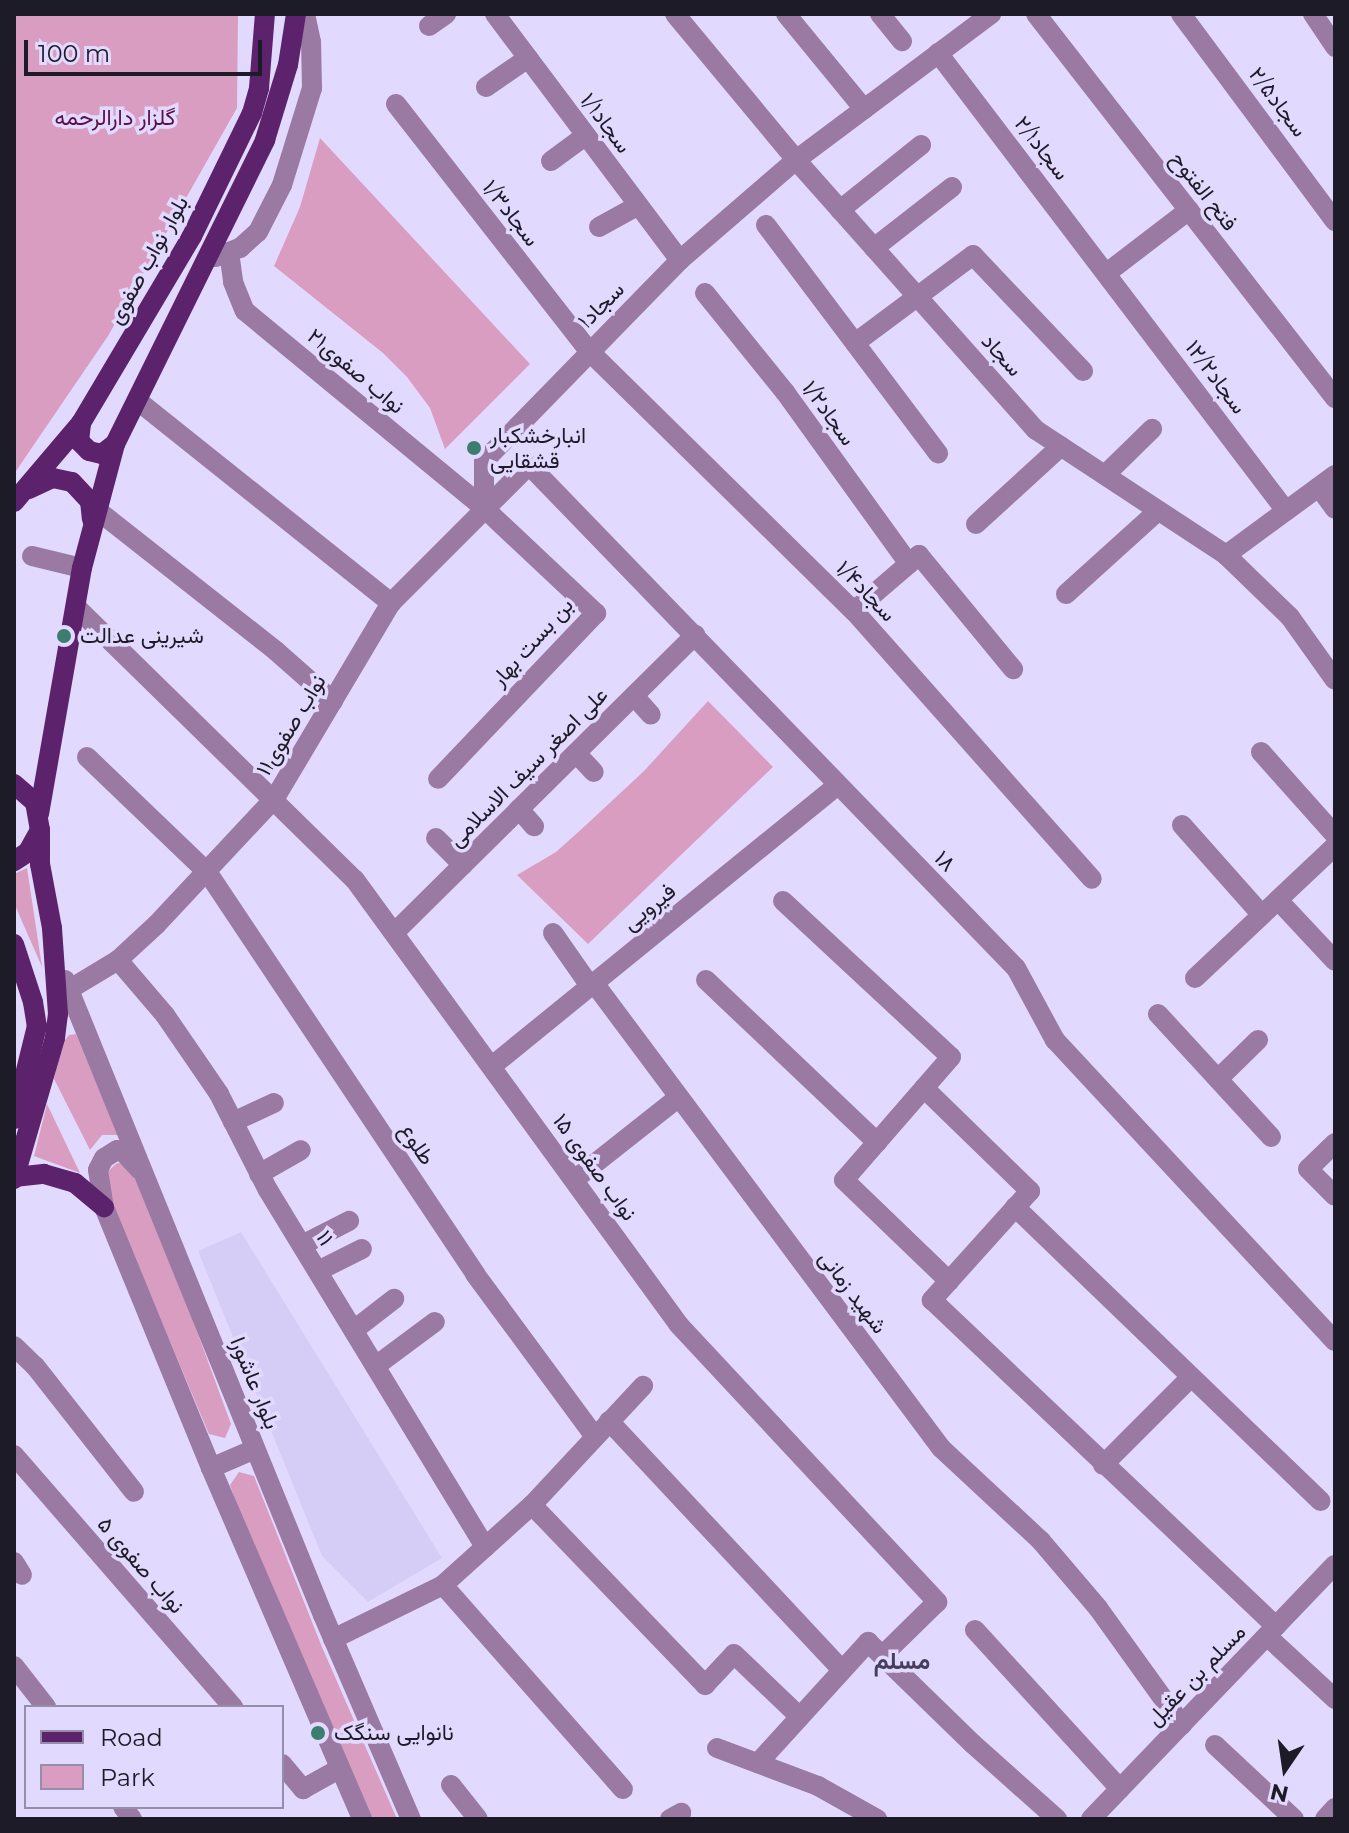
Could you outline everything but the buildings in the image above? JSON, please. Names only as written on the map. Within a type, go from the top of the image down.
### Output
[{"type":"main road","name":"بلوار نواب صفوی","points":[[14,504],[81,423],[192,236],[239,144],[259,88],[265,14]]},
{"type":"main road","points":[[14,861],[28,852],[39,822],[82,568],[115,444],[270,128],[288,65],[296,14]]},
{"type":"main road","points":[[81,423],[79,441],[89,451],[102,454],[115,444]]},
{"type":"main road","points":[[14,504],[35,485],[62,478],[86,493],[95,519]]},
{"type":"main road","points":[[14,784],[35,802],[40,864],[59,994],[55,1038],[14,1178],[44,1174],[75,1183],[104,1207]]},
{"type":"main road","points":[[14,944],[33,1002],[37,1026],[14,1119]]},
{"type":"street","points":[[205,262],[229,252],[258,232],[282,185],[312,88],[311,42],[305,14]]},
{"type":"street","points":[[429,26],[446,14]]},
{"type":"street","name":"۱/۱سجاد","points":[[495,14],[680,260]]},
{"type":"street","name":"سجاد","points":[[675,14],[796,160],[1036,430],[1226,555],[1290,617],[1335,680]]},
{"type":"street","points":[[786,14],[864,109]]},
{"type":"street","points":[[880,14],[902,41]]},
{"type":"street","name":"۱سجاد","points":[[484,508],[484,461],[680,260],[796,160],[991,14]]},
{"type":"street","name":"فتح الفتوح","points":[[1036,14],[1335,398]]},
{"type":"street","name":"۲/۵سجاد","points":[[1181,14],[1335,221]]},
{"type":"street","points":[[1313,14],[1332,42]]},
{"type":"street","name":"۲/۱سجاد","points":[[938,53],[1108,272]]},
{"type":"street","points":[[486,87],[528,58]]},
{"type":"street","name":"۱/۳سجاد","points":[[396,104],[589,351]]},
{"type":"street","points":[[551,161],[585,136]]},
{"type":"street","points":[[840,210],[921,145]]},
{"type":"street","points":[[874,248],[952,187]]},
{"type":"street","points":[[599,227],[637,206]]},
{"type":"street","points":[[1108,272],[1189,210]]},
{"type":"street","points":[[766,225],[938,453]]},
{"type":"street","name":"۲۱نواب صفوی","points":[[229,252],[233,282],[245,311],[484,508]]},
{"type":"street","points":[[855,343],[973,255],[1083,371]]},
{"type":"street","name":"۱۲/۲سجاد","points":[[1108,272],[1286,511]]},
{"type":"street","name":"۱/۲سجاد","points":[[705,293],[914,560],[1013,669]]},
{"type":"street","name":"۱/۴سجاد","points":[[589,351],[854,611],[1092,879]]},
{"type":"street","points":[[138,401],[226,468],[391,603]]},
{"type":"street","points":[[1105,475],[1152,429]]},
{"type":"street","points":[[976,524],[1061,446]]},
{"type":"street","name":"۱۱نواب صفوی","points":[[70,989],[118,960],[208,873],[275,798],[391,603],[529,465]]},
{"type":"street","name":"۱۸","points":[[529,465],[1016,968],[1055,1040],[1335,1341]]},
{"type":"street","points":[[1226,555],[1327,481],[1335,509]]},
{"type":"street","name":"بن بست بهار","points":[[438,779],[596,613],[484,508]]},
{"type":"street","points":[[1066,594],[1158,511]]},
{"type":"street","points":[[95,519],[191,583],[333,701]]},
{"type":"street","points":[[32,556],[82,568]]},
{"type":"street","points":[[854,611],[914,560]]},
{"type":"street","name":"نواب صفوی ۱۵","points":[[76,607],[275,798],[355,880],[679,1325],[937,1602],[882,1656]]},
{"type":"street","name":"علی اصغر سیف الاسلامی","points":[[394,933],[695,635]]},
{"type":"street","points":[[634,696],[651,715]]},
{"type":"street","points":[[1261,752],[1335,835]]},
{"type":"street","points":[[576,753],[594,772]]},
{"type":"street","name":"طلوع","points":[[87,757],[208,873],[475,1274],[595,1437]]},
{"type":"street","name":"فیرویی","points":[[492,1066],[837,786]]},
{"type":"street","points":[[519,809],[534,826]]},
{"type":"street","points":[[1182,825],[1262,915]]},
{"type":"street","points":[[436,838],[463,865]]},
{"type":"street","points":[[1195,978],[1335,846]]},
{"type":"street","points":[[1278,900],[1335,961]]},
{"type":"street","points":[[783,901],[951,1057],[844,1180],[949,1281]]},
{"type":"street","name":"شهید زمانی","points":[[553,933],[941,1448],[1041,1541],[1098,1608],[1182,1725]]},
{"type":"street","name":"۱۱","points":[[118,960],[165,1015],[219,1094],[259,1174],[485,1547]]},
{"type":"street","name":"بلوار عاشورا","points":[[56,964],[70,989],[333,1639],[411,1819]]},
{"type":"street","points":[[706,980],[877,1142]]},
{"type":"street","points":[[1158,1014],[1271,1137]]},
{"type":"street","points":[[1218,1079],[1258,1040]]},
{"type":"street","points":[[924,1088],[1030,1191],[932,1300],[1154,1511],[1335,1699]]},
{"type":"street","points":[[574,1180],[678,1098]]},
{"type":"street","points":[[233,1122],[274,1103]]},
{"type":"street","points":[[1335,1143],[1308,1169],[1335,1196]]},
{"type":"street","points":[[149,1183],[130,1156],[117,1150],[110,1153],[98,1170],[104,1207],[211,1468],[362,1819]]},
{"type":"street","points":[[259,1174],[301,1150]]},
{"type":"street","points":[[1015,1207],[1321,1501]]},
{"type":"street","points":[[302,1245],[349,1221]]},
{"type":"street","points":[[318,1271],[362,1249]]},
{"type":"street","points":[[354,1330],[394,1299]]},
{"type":"street","points":[[377,1365],[435,1322]]},
{"type":"street","points":[[14,1346],[35,1366],[134,1492]]},
{"type":"street","points":[[1103,1465],[1191,1377]]},
{"type":"street","points":[[333,1639],[443,1585],[532,1505],[643,1386]]},
{"type":"street","points":[[609,1421],[842,1670]]},
{"type":"street","points":[[211,1468],[255,1449]]},
{"type":"street","name":"نواب صفوی ۵","points":[[14,1455],[231,1705]]},
{"type":"street","points":[[532,1505],[705,1685],[734,1654],[800,1717]]},
{"type":"street","name":"مسلم بن عقیل","points":[[1091,1819],[1335,1565]]},
{"type":"street","points":[[443,1585],[623,1789]]},
{"type":"street","points":[[975,1630],[1120,1789]]},
{"type":"street","points":[[758,1763],[868,1642],[973,1744],[1057,1819]]},
{"type":"street","points":[[14,1666],[44,1705]]},
{"type":"street","points":[[1215,1745],[1294,1819]]},
{"type":"street","points":[[717,1748],[818,1786],[877,1819]]},
{"type":"street","points":[[284,1766],[303,1789],[339,1769]]},
{"type":"street","points":[[451,1785],[478,1819]]},
{"type":"street","points":[[1325,1819],[1335,1808]]},
{"type":"shaded area","points":[[241,1232],[442,1558],[368,1602],[322,1556],[198,1251]]},
{"type":"green space","name":"گلزار دارالرحمه","points":[[14,14],[238,16],[237,108],[108,336],[14,474]]},
{"type":"green space","points":[[320,138],[530,364],[445,449],[430,408],[407,377],[383,353],[274,266],[300,207]]},
{"type":"green space","points":[[708,701],[773,767],[588,944],[517,875],[556,852],[586,825],[644,771]]},
{"type":"green space","points":[[27,868],[42,967],[14,903],[14,874]]},
{"type":"green space","points":[[76,1034],[118,1135],[102,1135],[90,1150],[54,1079],[61,1045],[69,1035]]},
{"type":"green space","points":[[47,1104],[80,1173],[34,1156]]},
{"type":"green space","points":[[117,1163],[127,1164],[134,1175],[188,1307],[231,1424],[225,1438],[209,1434],[118,1219],[105,1174]]},
{"type":"green space","points":[[239,1472],[254,1476],[322,1647],[397,1819],[373,1819],[363,1800],[242,1520],[230,1485]]},
{"type":"place","name":"انبارخشکبار قشقایی","points":[[474,448]]},
{"type":"place","name":"شیرینی عدالت","points":[[64,636]]},
{"type":"place","name":"نانوایی سنگک","points":[[318,1733]]},
{"type":"district","name":"مسلم","points":[[902,1661]]}]
